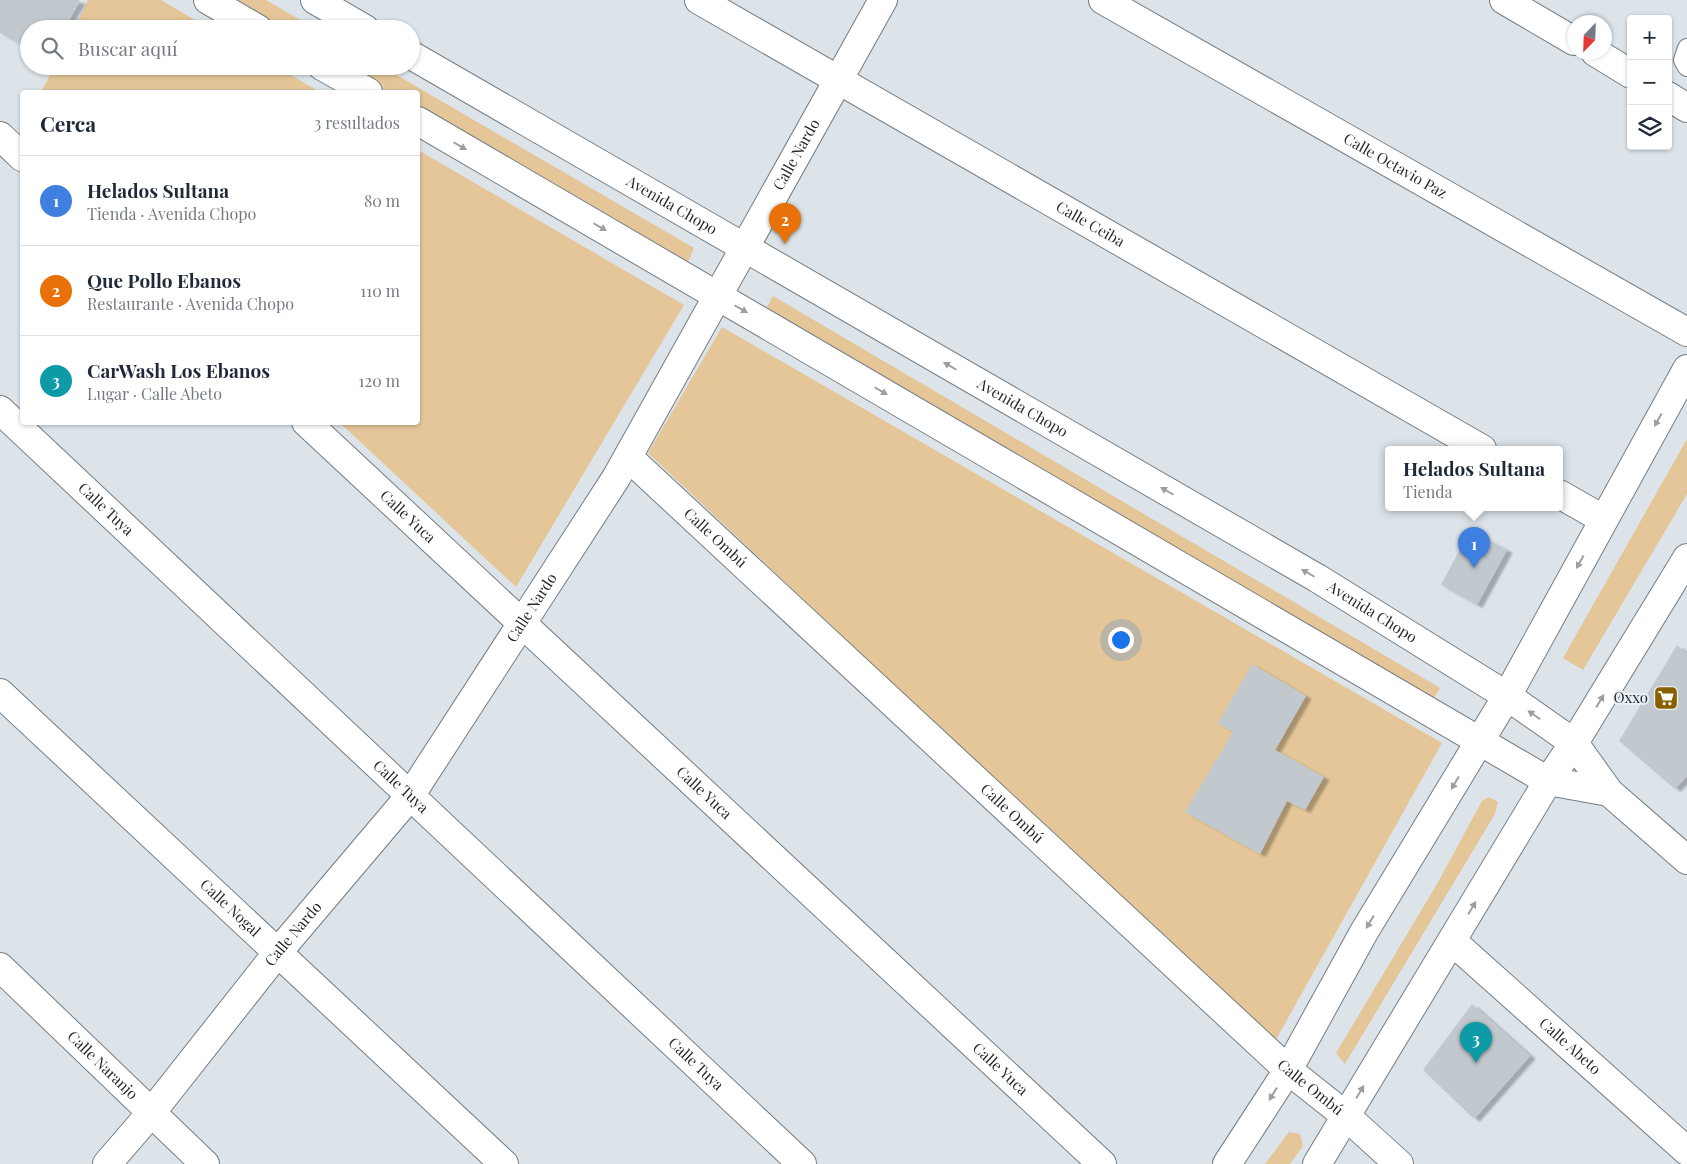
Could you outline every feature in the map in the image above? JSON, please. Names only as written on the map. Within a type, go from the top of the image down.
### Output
[{"type":"street","points":[[208,0],[242,20]]},
{"type":"street","points":[[315,0],[349,20]]},
{"type":"street","name":"Calle Ceiba","points":[[699,0],[1477,446]]},
{"type":"street","name":"Calle Nardo","points":[[108,1164],[151,1113],[278,952],[410,796],[628,457],[883,0]]},
{"type":"street","name":"Calle Octavio Paz","points":[[1102,0],[1687,332]]},
{"type":"street","points":[[1504,0],[1567,37]]},
{"type":"street","name":"Avenida Chopo","points":[[420,60],[1317,578],[1507,696],[1574,743],[1609,792],[1687,860]]},
{"type":"street","points":[[1608,60],[1627,72]]},
{"type":"street","points":[[338,75],[364,90]]},
{"type":"street","points":[[1672,99],[1687,108]]},
{"type":"street","points":[[420,123],[1548,781],[1609,792]]},
{"type":"street","points":[[0,136],[20,155]]},
{"type":"street","points":[[1227,1164],[1288,1070],[1364,932],[1507,696],[1687,369]]},
{"type":"street","name":"Calle Tuya","points":[[0,410],[802,1164]]},
{"type":"street","name":"Calle Yuca","points":[[309,425],[520,624],[1102,1164]]},
{"type":"street","name":"Calle Ombú","points":[[628,457],[1288,1070],[1346,1116],[1399,1164]]},
{"type":"street","points":[[1563,496],[1603,520]]},
{"type":"street","points":[[1317,1164],[1548,781],[1574,743],[1687,558]]},
{"type":"street","name":"Calle Nogal","points":[[0,693],[504,1164]]},
{"type":"street","name":"Calle Abeto","points":[[1452,941],[1687,1150]]},
{"type":"street","name":"Calle Naranjo","points":[[0,967],[205,1164]]},
{"type":"lane","points":[[1687,48],[1683,60],[1687,67]]},
{"type":"shaded area","points":[[88,0],[161,0],[195,20],[78,20]]},
{"type":"shaded area","points":[[223,0],[266,0],[300,20],[257,20]]},
{"type":"shaded area","points":[[50,75],[291,75],[317,90],[42,90]]},
{"type":"shaded area","points":[[354,75],[396,75],[694,248],[686,267],[420,113],[420,90],[380,90]]},
{"type":"shaded area","points":[[420,151],[684,305],[516,587],[342,425],[420,425]]},
{"type":"shaded area","points":[[773,296],[1440,688],[1433,700],[763,314]]},
{"type":"shaded area","points":[[722,327],[1442,743],[1274,1043],[648,453]]},
{"type":"shaded area","points":[[1687,439],[1687,494],[1583,670],[1563,658]]},
{"type":"shaded area","points":[[1489,797],[1498,802],[1495,814],[1345,1064],[1336,1053],[1437,884],[1482,801]]},
{"type":"shaded area","points":[[1289,1132],[1300,1134],[1303,1146],[1290,1164],[1265,1164]]},
{"type":"building","points":[[0,0],[80,1],[69,20],[20,20],[20,44],[0,33]]},
{"type":"building","points":[[1470,530],[1507,550],[1477,605],[1441,585]]},
{"type":"building","name":"Oxxo","points":[[1677,645],[1687,654],[1687,776],[1675,789],[1619,741]]},
{"type":"building","points":[[1252,664],[1306,696],[1275,750],[1324,777],[1305,810],[1287,801],[1260,854],[1185,812],[1233,732],[1218,723]]},
{"type":"building","points":[[1472,1004],[1530,1056],[1474,1119],[1423,1070]]},
{"type":"place","name":"Que Pollo Ebanos","points":[[785,244]]},
{"type":"place","name":"Helados Sultana","points":[[1474,568]]},
{"type":"place","name":"Oxxo","points":[[1666,698]]},
{"type":"place","name":"CarWash Los Ebanos","points":[[1476,1063]]}]
